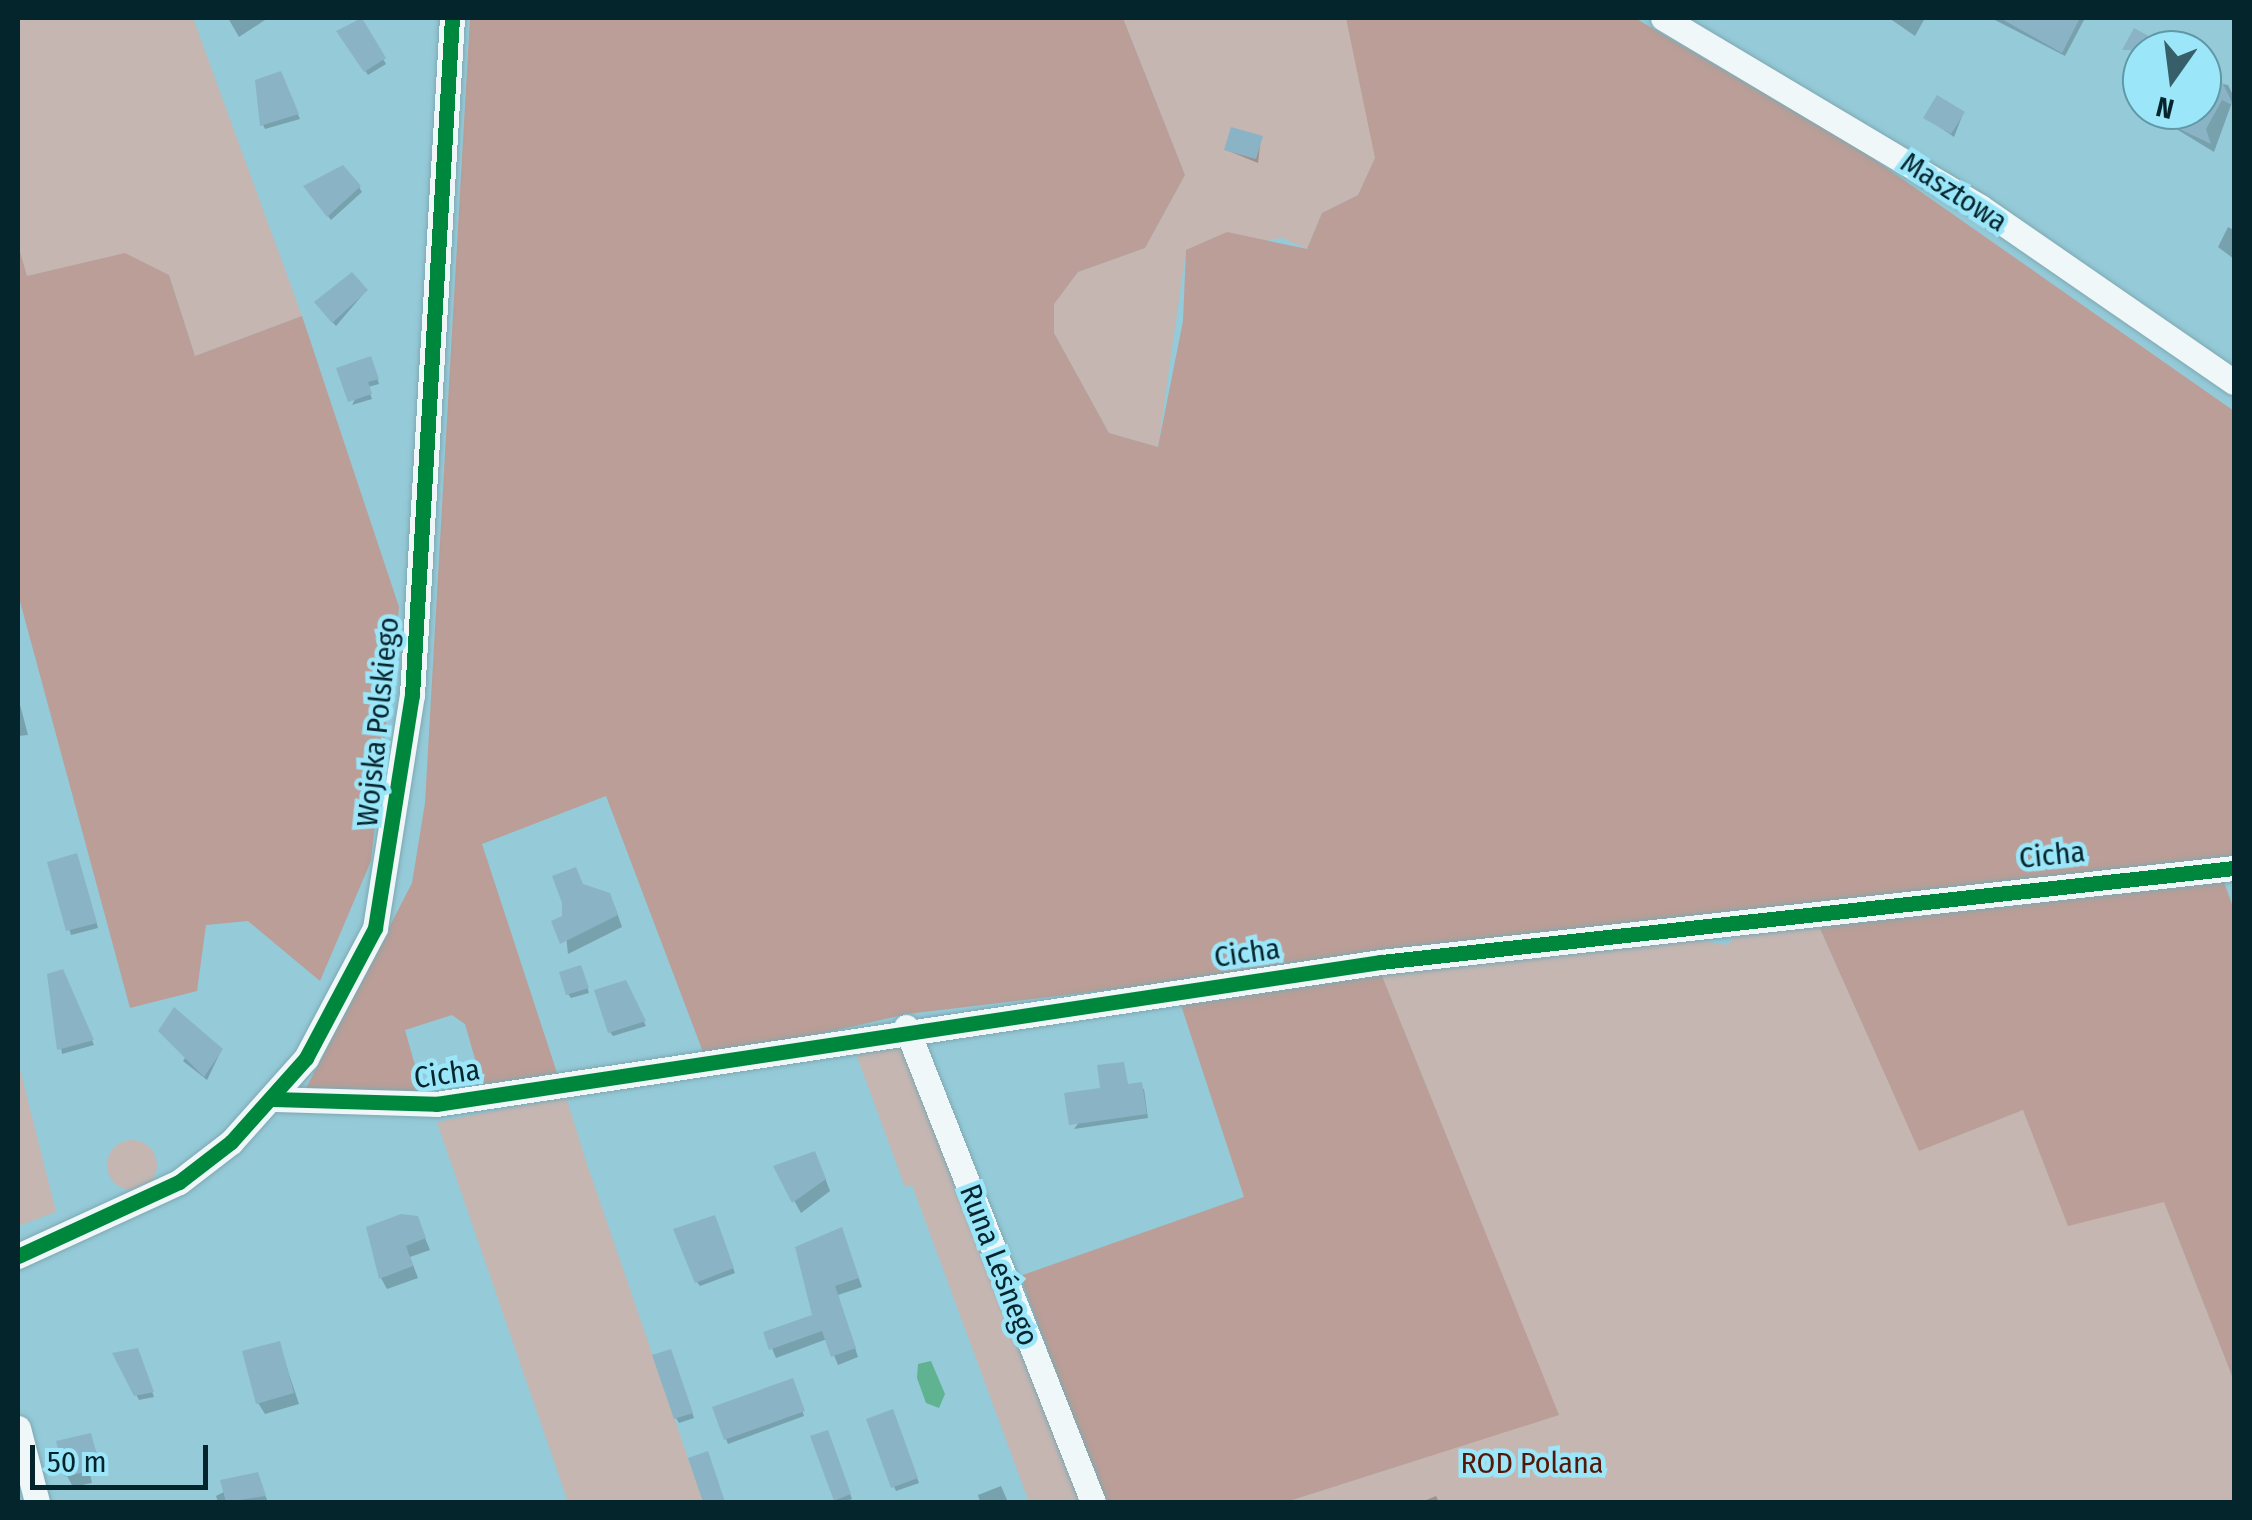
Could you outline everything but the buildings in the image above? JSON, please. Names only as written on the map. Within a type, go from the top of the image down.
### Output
[{"type":"street","name":"Wojska Polskiego","points":[[18,1256],[179,1182],[272,1099],[306,1058],[374,928],[400,811],[452,18]]},
{"type":"street","name":"Masztowa","points":[[1663,18],[1980,207],[2234,382]]},
{"type":"street","name":"Cicha","points":[[272,1099],[436,1104],[717,1068],[906,1027],[2039,883],[2234,868]]},
{"type":"street","name":"Runa Leśnego","points":[[906,1027],[1092,1502]]},
{"type":"street","points":[[18,1428],[37,1502]]},
{"type":"green space","points":[[18,18],[193,18],[302,316],[195,356],[169,275],[125,254],[27,276],[18,245]]},
{"type":"green space","points":[[1123,18],[1346,18],[1376,157],[1358,195],[1322,213],[1307,249],[1282,238],[1186,250],[1158,447],[1109,433],[1054,333],[1053,304],[1078,272],[1145,248],[1185,175]]},
{"type":"green space","name":"ROD Polana","points":[[1818,924],[1919,1150],[2023,1110],[2055,1189],[2164,1202],[2234,1381],[2234,1502],[1286,1502],[1558,1414],[1380,971],[1689,939],[1728,945],[1737,932]]},
{"type":"green space","points":[[905,1043],[1080,1502],[1029,1502],[912,1185],[905,1187],[855,1051]]},
{"type":"green space","points":[[18,1061],[56,1212],[18,1226]]},
{"type":"green space","points":[[566,1097],[703,1502],[568,1502],[437,1122]]},
{"type":"green space","points":[[132,1140],[150,1147],[157,1165],[150,1183],[132,1190],[114,1183],[107,1165],[114,1147]]},
{"type":"shaded area","points":[[470,18],[1123,18],[1185,175],[1145,248],[1078,272],[1054,304],[1054,333],[1109,433],[1158,447],[1183,321],[1186,250],[1227,232],[1307,249],[1322,213],[1358,195],[1375,158],[1346,18],[1635,18],[1861,150],[2234,411],[2234,856],[907,1014],[706,1060],[606,796],[482,844],[558,1076],[483,1087],[465,1024],[452,1015],[405,1030],[423,1094],[303,1094],[412,883],[425,803]]},
{"type":"shaded area","points":[[18,245],[27,276],[125,253],[169,275],[195,356],[302,316],[399,607],[371,861],[320,981],[248,921],[206,925],[197,991],[130,1008],[18,594]]},
{"type":"shaded area","points":[[2223,879],[2234,910],[2234,1381],[2164,1202],[2068,1226],[2023,1110],[1919,1151],[1818,924]]},
{"type":"shaded area","points":[[1380,971],[1559,1415],[1286,1502],[1104,1502],[1020,1276],[1244,1197],[1178,996]]},
{"type":"shaded area","points":[[931,1361],[945,1394],[939,1408],[926,1403],[917,1378],[918,1364]]},
{"type":"cycle path","points":[[18,1256],[179,1182],[231,1142],[306,1058],[375,928],[412,695],[452,18]]},
{"type":"cycle path","points":[[272,1099],[436,1104],[1381,962],[2234,868]]}]
